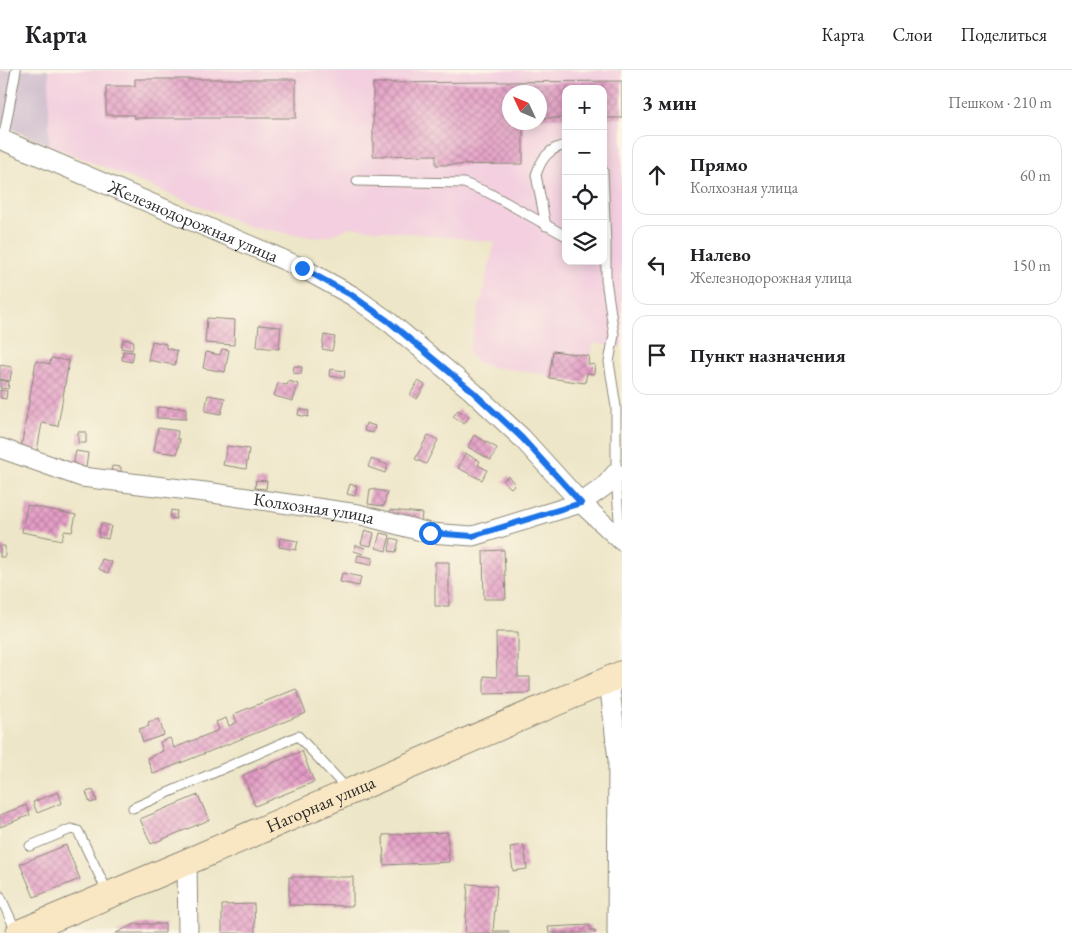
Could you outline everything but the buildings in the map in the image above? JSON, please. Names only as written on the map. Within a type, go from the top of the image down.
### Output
[{"type":"main road","name":"Нагорная улица","points":[[18,933],[615,677]]},
{"type":"street","name":"Железнодорожная улица","points":[[2,140],[302,268],[353,296],[388,321],[472,391],[522,438],[581,503],[621,540]]},
{"type":"street","name":"Колхозная улица","points":[[0,448],[82,477],[213,493],[358,514],[430,533],[473,536],[581,503],[605,486],[619,472]]},
{"type":"street","points":[[615,677],[620,761],[617,933]]},
{"type":"street","points":[[187,862],[188,933]]},
{"type":"lane","points":[[2,140],[16,70]]},
{"type":"lane","points":[[546,226],[536,175],[542,160],[548,153],[562,146]]},
{"type":"lane","points":[[603,175],[604,220]]},
{"type":"lane","points":[[357,181],[464,183],[489,193],[562,234]]},
{"type":"lane","points":[[605,265],[614,336],[609,362],[616,407],[621,540]]},
{"type":"lane","points":[[134,808],[298,736],[350,792]]},
{"type":"lane","points":[[30,846],[71,829],[78,830],[109,895]]},
{"type":"lane","points":[[0,896],[18,933]]},
{"type":"shaded area","points":[[0,70],[49,70],[49,145],[0,124]]},
{"type":"shaded area","points":[[49,70],[622,70],[622,347],[593,343],[588,363],[595,365],[594,374],[587,373],[585,383],[549,378],[549,375],[493,367],[477,362],[468,353],[495,242],[350,227],[332,235],[316,238],[251,227],[49,145]]},
{"type":"route","points":[[302,268],[353,296],[388,321],[472,391],[522,438],[581,503],[473,536],[430,533]]}]
